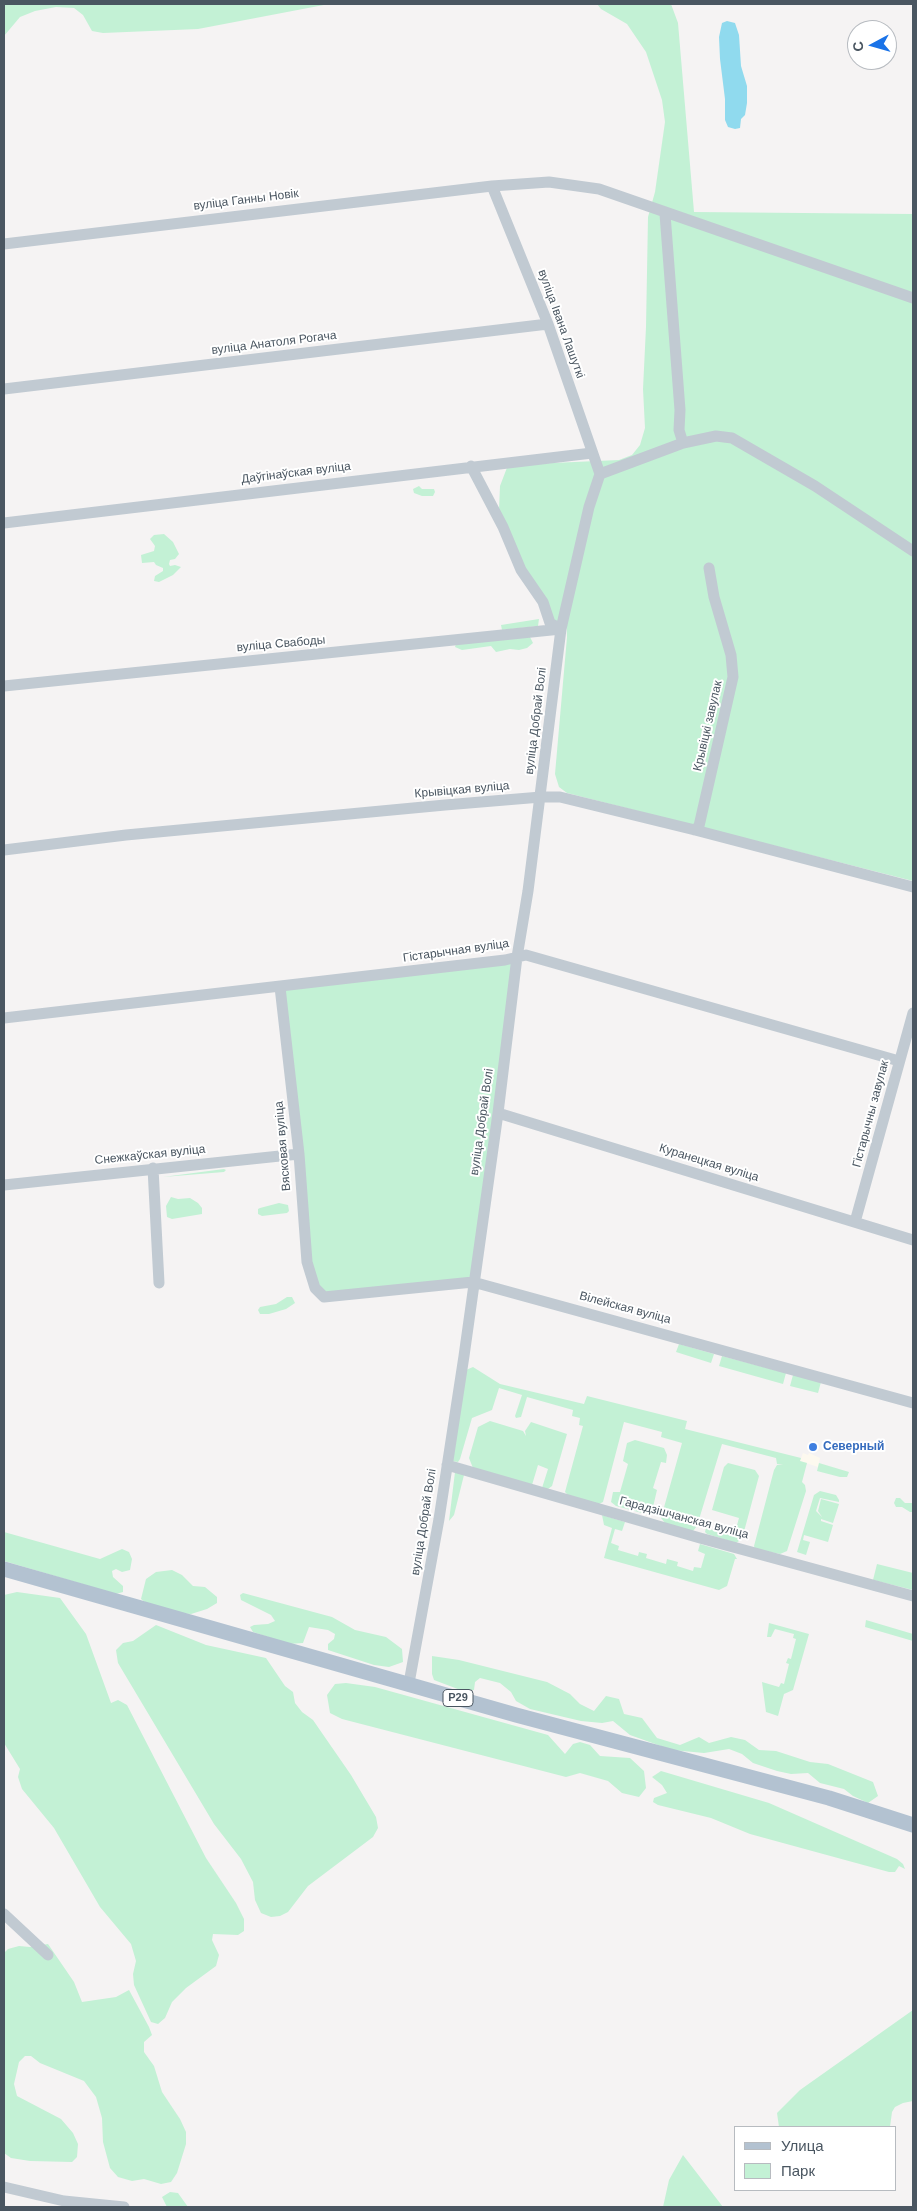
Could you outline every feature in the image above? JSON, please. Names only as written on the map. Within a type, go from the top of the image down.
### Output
[{"type":"main road","name":"Р29","points":[[4,1569],[516,1715],[829,1798],[913,1825]]},
{"type":"street","name":"вуліца Ганны Новік","points":[[4,244],[492,186],[550,182],[599,189],[665,214],[913,298]]},
{"type":"street","name":"вуліца Івана Лашуткі","points":[[492,186],[548,324],[600,474]]},
{"type":"street","points":[[665,214],[680,410],[679,430],[682,443]]},
{"type":"street","name":"вуліца Анатоля Рогача","points":[[4,389],[548,324]]},
{"type":"street","points":[[600,474],[682,443],[716,436],[732,438],[815,486],[913,551]]},
{"type":"street","name":"Даўгінаўская вуліца","points":[[4,523],[592,453]]},
{"type":"street","points":[[471,466],[503,527],[521,570],[543,602],[550,622],[562,629]]},
{"type":"street","name":"вуліца Добрай Волі","points":[[410,1684],[447,1465],[498,1113],[517,957],[541,796],[548,720],[562,629],[589,508],[600,474]]},
{"type":"street","name":"Крывіцкі завулак","points":[[695,830],[699,826],[733,677],[731,655],[714,597],[709,568]]},
{"type":"street","name":"вуліца Свабоды","points":[[4,686],[562,629]]},
{"type":"street","name":"Крывіцкая вуліца","points":[[4,850],[126,835],[541,796],[560,797],[695,830],[913,887]]},
{"type":"street","name":"Гістарычная вуліца","points":[[4,1018],[505,960],[526,955],[899,1061]]},
{"type":"street","name":"Вясковая вуліца","points":[[280,986],[299,1154],[307,1262],[315,1288],[324,1297]]},
{"type":"street","name":"Гістарычны завулак","points":[[855,1222],[913,1013]]},
{"type":"street","name":"Куранецкая вуліца","points":[[498,1113],[913,1240]]},
{"type":"street","name":"Снежкаўская вуліца","points":[[4,1185],[299,1154]]},
{"type":"street","points":[[153,1168],[159,1283]]},
{"type":"street","name":"Вілейская вуліца","points":[[324,1297],[473,1282],[913,1403]]},
{"type":"street","name":"Гарадзішчанская вуліца","points":[[447,1465],[700,1538],[913,1596]]},
{"type":"street","points":[[4,1914],[48,1955]]},
{"type":"street","points":[[4,2187],[64,2204],[124,2207]]},
{"type":"shaded area","points":[[803,1453],[808,1455],[809,1453],[820,1458],[818,1467],[800,1461]]},
{"type":"green space","points":[[4,4],[329,4],[198,29],[103,33],[92,31],[83,15],[74,8],[56,7],[35,11],[20,17],[4,36]]},
{"type":"green space","points":[[597,4],[671,4],[678,23],[694,212],[913,214],[913,881],[567,793],[559,787],[555,774],[567,637],[566,613],[561,629],[550,623],[499,510],[500,486],[508,465],[619,460],[632,455],[640,445],[645,428],[643,389],[648,217],[655,192],[665,122],[662,100],[646,52],[627,24],[601,9]]},
{"type":"green space","points":[[419,486],[422,489],[434,489],[433,496],[422,496],[414,493],[413,489]]},
{"type":"green space","points":[[164,534],[173,542],[179,554],[175,559],[170,560],[170,566],[181,567],[173,575],[159,582],[154,581],[155,576],[163,571],[163,568],[154,562],[142,563],[141,555],[154,551],[155,546],[150,539],[154,535]]},
{"type":"green space","points":[[539,619],[538,626],[502,630],[501,625]]},
{"type":"green space","points":[[530,637],[533,643],[527,648],[519,650],[510,649],[496,652],[491,646],[462,650],[455,647],[456,644]]},
{"type":"green space","points":[[517,957],[473,1282],[334,1297],[315,1288],[280,987]]},
{"type":"green space","points":[[226,1170],[224,1172],[163,1177]]},
{"type":"green space","points":[[171,1197],[178,1199],[190,1198],[202,1208],[202,1214],[172,1219],[167,1217],[166,1206]]},
{"type":"green space","points":[[279,1203],[288,1205],[289,1211],[287,1213],[262,1216],[258,1214],[258,1209]]},
{"type":"green space","points":[[287,1297],[292,1297],[295,1303],[286,1309],[269,1314],[260,1314],[258,1310],[260,1307],[276,1304]]},
{"type":"green space","points":[[679,1344],[714,1354],[711,1363],[676,1352]]},
{"type":"green space","points":[[722,1356],[786,1373],[783,1384],[719,1366]]},
{"type":"green space","points":[[473,1367],[500,1384],[584,1404],[587,1396],[687,1421],[685,1429],[801,1458],[800,1461],[807,1463],[802,1482],[805,1485],[806,1491],[787,1551],[780,1554],[755,1549],[754,1546],[774,1470],[777,1465],[783,1464],[777,1464],[776,1458],[722,1444],[697,1526],[693,1531],[665,1523],[661,1518],[682,1443],[661,1437],[662,1432],[624,1422],[603,1502],[599,1504],[568,1495],[565,1492],[583,1426],[579,1425],[580,1418],[572,1416],[573,1410],[527,1397],[521,1417],[516,1418],[522,1395],[499,1388],[492,1410],[472,1418],[460,1459],[458,1462],[452,1461],[466,1370]]},
{"type":"green space","points":[[793,1375],[821,1382],[818,1393],[790,1386]]},
{"type":"green space","points":[[490,1421],[523,1431],[526,1436],[525,1431],[531,1422],[567,1434],[552,1486],[548,1489],[542,1488],[548,1469],[538,1465],[532,1485],[473,1468],[469,1458],[478,1427]]},
{"type":"green space","points":[[635,1440],[664,1448],[667,1455],[666,1463],[661,1462],[653,1488],[657,1490],[653,1507],[646,1514],[616,1506],[611,1502],[613,1492],[620,1492],[628,1464],[623,1461],[627,1443]]},
{"type":"green space","points":[[728,1463],[755,1470],[759,1476],[742,1539],[736,1543],[705,1532],[706,1528],[734,1536],[739,1518],[712,1510],[724,1467]]},
{"type":"green space","points":[[819,1463],[849,1472],[847,1477],[840,1477],[817,1471]]},
{"type":"green space","points":[[455,1472],[464,1475],[454,1515],[449,1521]]},
{"type":"green space","points":[[820,1491],[836,1495],[839,1500],[839,1502],[820,1498],[816,1511],[822,1517],[818,1511],[821,1499],[839,1504],[833,1523],[821,1519],[821,1521],[833,1525],[828,1542],[804,1535],[803,1540],[810,1542],[806,1555],[797,1552],[814,1495]]},
{"type":"green space","points":[[896,1498],[900,1498],[905,1503],[913,1503],[913,1512],[902,1507],[896,1507],[894,1503]]},
{"type":"green space","points":[[602,1515],[625,1522],[622,1531],[615,1529],[611,1543],[619,1546],[618,1550],[638,1556],[639,1552],[647,1554],[646,1558],[666,1564],[667,1559],[678,1562],[677,1566],[693,1571],[694,1567],[701,1568],[705,1554],[698,1551],[700,1544],[734,1554],[737,1559],[735,1559],[727,1586],[719,1590],[604,1558],[612,1528],[604,1525]]},
{"type":"green space","points":[[4,1532],[100,1559],[122,1549],[129,1552],[132,1559],[130,1570],[122,1572],[116,1569],[112,1571],[113,1577],[123,1586],[123,1592],[116,1594],[4,1561]]},
{"type":"green space","points":[[877,1564],[913,1573],[913,1590],[873,1580]]},
{"type":"green space","points":[[172,1570],[182,1575],[193,1586],[205,1587],[217,1597],[217,1603],[207,1609],[191,1614],[177,1613],[146,1603],[141,1599],[146,1579],[156,1572]]},
{"type":"green space","points":[[17,1592],[60,1598],[86,1634],[111,1703],[118,1700],[127,1705],[206,1858],[236,1903],[244,1919],[244,1931],[238,1935],[213,1934],[212,1940],[219,1955],[216,1966],[186,1988],[172,2002],[165,2018],[158,2024],[151,2022],[134,1985],[133,1974],[136,1961],[131,1944],[100,1907],[54,1828],[22,1789],[18,1777],[20,1769],[4,1743],[4,1595]]},
{"type":"green space","points":[[243,1593],[332,1617],[355,1630],[386,1637],[402,1649],[403,1662],[389,1667],[374,1665],[328,1650],[328,1644],[334,1639],[335,1634],[328,1630],[309,1627],[303,1643],[289,1644],[253,1632],[250,1627],[275,1621],[271,1615],[241,1600],[240,1595]]},
{"type":"green space","points":[[866,1620],[913,1634],[913,1641],[865,1627]]},
{"type":"green space","points":[[769,1623],[809,1634],[793,1690],[784,1694],[778,1716],[766,1712],[762,1682],[779,1687],[781,1683],[784,1684],[789,1664],[786,1663],[788,1658],[791,1659],[796,1639],[793,1638],[794,1634],[775,1629],[771,1637],[767,1637]]},
{"type":"green space","points":[[156,1625],[206,1645],[266,1658],[285,1686],[293,1692],[295,1703],[302,1712],[313,1720],[351,1775],[376,1817],[378,1828],[373,1837],[308,1886],[288,1912],[280,1916],[271,1917],[261,1913],[255,1900],[253,1882],[241,1859],[214,1824],[118,1663],[116,1650],[123,1643],[133,1641]]},
{"type":"green space","points":[[432,1656],[459,1660],[547,1682],[570,1694],[580,1704],[594,1711],[606,1696],[619,1699],[624,1714],[642,1718],[657,1738],[680,1745],[699,1737],[709,1743],[731,1737],[745,1740],[759,1750],[776,1751],[810,1762],[828,1764],[873,1782],[878,1796],[868,1803],[853,1796],[844,1789],[820,1783],[808,1773],[791,1774],[777,1771],[753,1763],[742,1754],[729,1749],[704,1753],[672,1750],[630,1735],[613,1721],[602,1723],[581,1721],[530,1709],[516,1701],[511,1692],[500,1683],[480,1678],[475,1682],[474,1690],[463,1691],[434,1680]]},
{"type":"green space","points":[[346,1683],[375,1687],[548,1735],[565,1754],[573,1744],[580,1742],[590,1745],[600,1756],[630,1758],[644,1771],[646,1788],[639,1797],[622,1793],[608,1781],[580,1773],[566,1777],[342,1719],[330,1713],[327,1695],[335,1684]]},
{"type":"green space","points":[[661,1771],[769,1803],[897,1859],[903,1864],[905,1869],[899,1866],[895,1872],[889,1872],[750,1834],[711,1818],[658,1805],[653,1802],[654,1798],[667,1793],[662,1785],[652,1777]]},
{"type":"green space","points":[[48,1944],[74,1982],[82,2002],[116,1997],[129,1990],[149,2027],[152,2035],[144,2042],[144,2052],[154,2066],[162,2092],[180,2119],[186,2132],[186,2144],[177,2173],[171,2182],[161,2184],[144,2179],[132,2181],[118,2177],[110,2168],[103,2142],[102,2118],[96,2097],[84,2081],[40,2063],[31,2056],[25,2056],[19,2062],[14,2084],[17,2096],[61,2119],[73,2133],[78,2144],[77,2157],[72,2162],[30,2161],[11,2158],[4,2153],[4,1953],[8,1949],[19,1946],[30,1947]]},
{"type":"green space","points":[[913,2010],[913,2101],[895,2107],[892,2112],[890,2126],[779,2126],[777,2113],[800,2090]]},
{"type":"green space","points":[[683,2155],[723,2207],[663,2207],[669,2180]]},
{"type":"green space","points":[[170,2192],[178,2193],[188,2207],[167,2207],[162,2197]]},
{"type":"water","points":[[727,21],[735,23],[739,35],[741,66],[747,86],[745,115],[741,119],[740,128],[735,129],[728,127],[725,120],[725,99],[720,59],[719,37],[722,23]]},
{"type":"place","name":"Северный","points":[[813,1447]]}]
